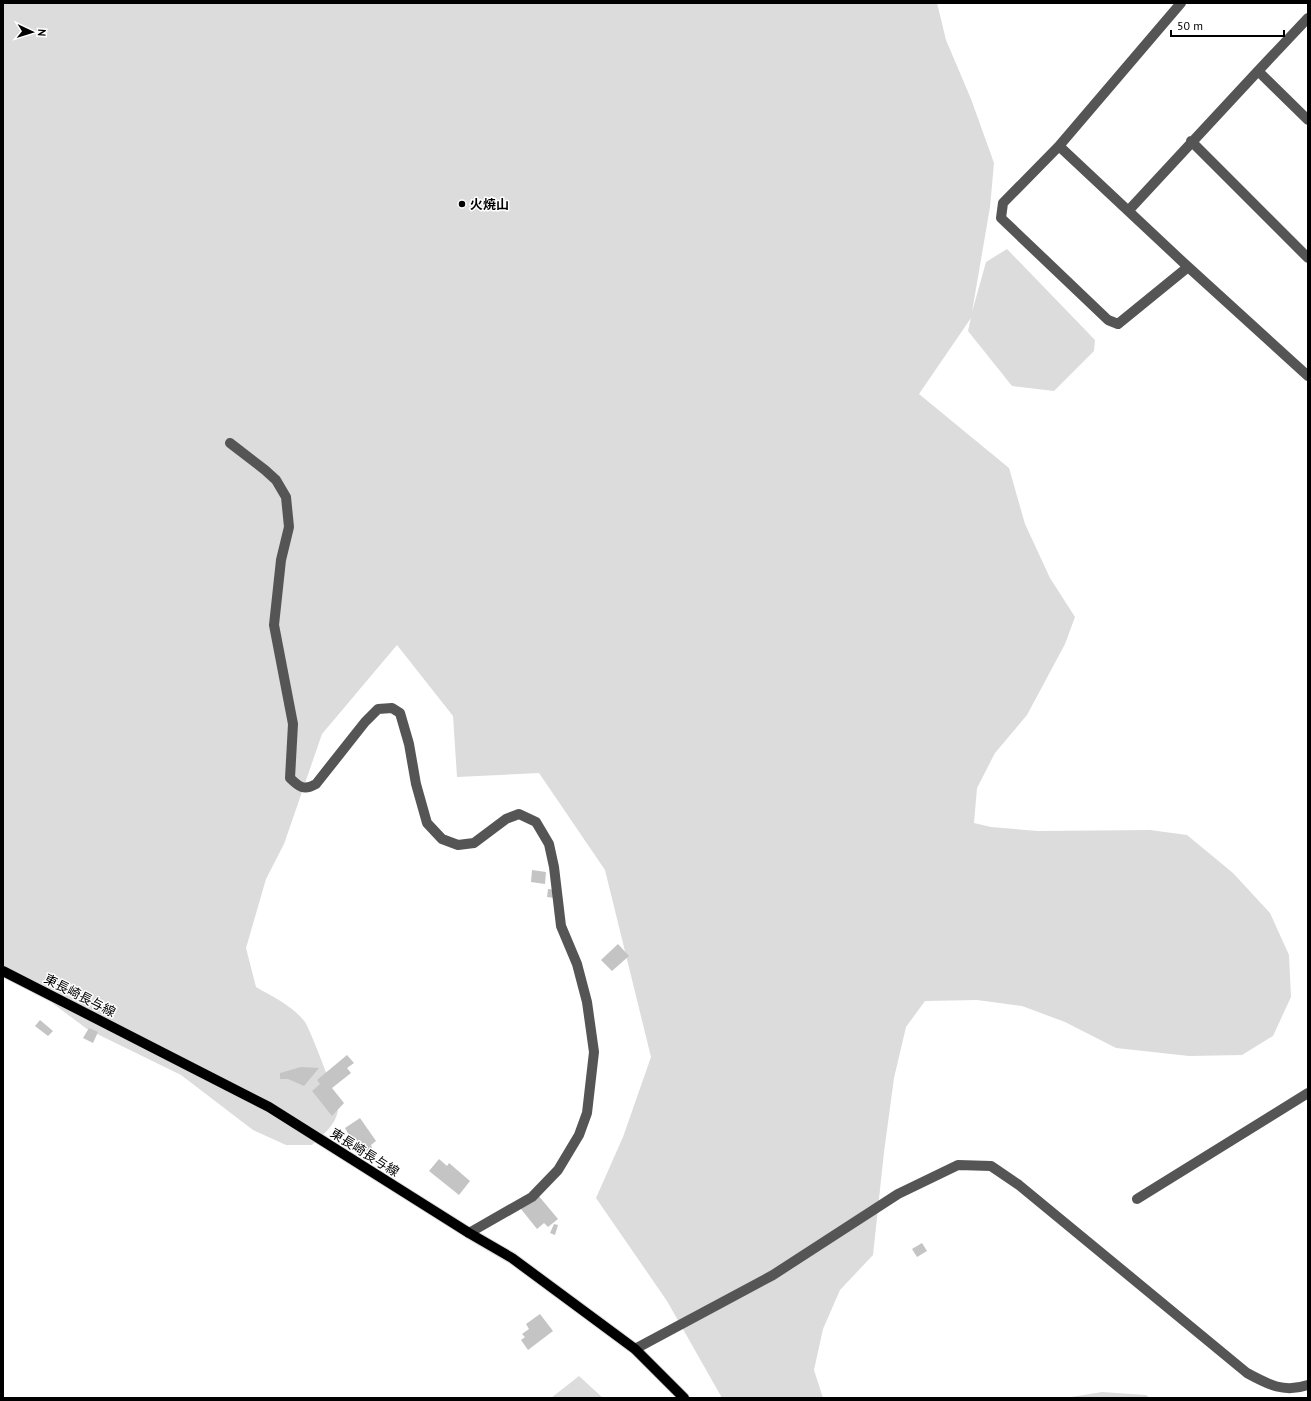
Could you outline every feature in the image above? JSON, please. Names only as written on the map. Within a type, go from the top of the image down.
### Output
[{"type":"main road","name":"東長崎長与線","points":[[3,971],[269,1107],[469,1233],[512,1258],[635,1349],[684,1398]]},
{"type":"street","points":[[1182,3],[1059,146],[1003,203],[1001,218],[1108,320],[1118,324],[1188,267]]},
{"type":"street","points":[[1129,210],[1191,141],[1308,18]]},
{"type":"street","points":[[1258,71],[1308,120]]},
{"type":"street","points":[[1191,141],[1308,258]]},
{"type":"street","points":[[1059,146],[1129,210],[1188,267],[1308,376]]},
{"type":"street","points":[[230,443],[266,470],[276,480],[286,496],[289,527],[281,560],[274,625],[292,724],[290,778],[300,787],[309,788],[316,784],[365,722],[378,709],[392,708],[400,713],[409,744],[416,784],[427,823],[442,839],[458,845],[474,843],[506,819],[519,814],[536,822],[549,844],[554,868],[561,926],[577,964],[587,1002],[594,1052],[587,1113],[579,1135],[558,1170],[532,1197],[469,1233]]},
{"type":"street","points":[[1137,1200],[1308,1093]]},
{"type":"street","points":[[635,1349],[773,1275],[898,1194],[958,1165],[991,1166],[1020,1185],[1247,1373],[1272,1386],[1295,1390],[1308,1385]]},
{"type":"street","points":[[1295,1390],[1308,1377]]},
{"type":"shaded area","points":[[3,3],[937,3],[946,40],[971,99],[994,163],[990,207],[972,312],[986,262],[1007,249],[1095,340],[1094,351],[1054,391],[1012,386],[968,331],[971,318],[919,394],[1009,468],[1025,524],[1050,578],[1075,617],[1065,644],[1027,715],[995,753],[977,788],[974,823],[991,827],[1038,831],[1150,830],[1187,835],[1233,873],[1270,913],[1289,955],[1291,997],[1273,1036],[1242,1055],[1189,1056],[1116,1048],[1065,1022],[1022,1006],[977,1000],[925,1001],[906,1027],[894,1078],[884,1152],[873,1255],[840,1290],[823,1329],[814,1370],[823,1398],[722,1398],[667,1301],[596,1198],[623,1137],[651,1057],[605,870],[539,773],[457,777],[453,716],[397,645],[322,734],[284,844],[266,879],[246,948],[256,987],[295,1011],[305,1022],[318,1050],[334,1093],[338,1109],[335,1120],[312,1145],[286,1145],[253,1130],[181,1075],[87,1029],[3,966]]},
{"type":"shaded area","points":[[579,1376],[603,1398],[551,1398]]},
{"type":"shaded area","points":[[1102,1392],[1146,1395],[1150,1398],[1065,1398]]},
{"type":"building","points":[[532,870],[546,872],[545,884],[531,882]]},
{"type":"building","points":[[548,889],[556,890],[555,898],[547,897]]},
{"type":"building","points":[[618,944],[629,956],[612,971],[601,960]]},
{"type":"building","points":[[40,1020],[53,1031],[48,1036],[35,1026]]},
{"type":"building","points":[[89,1028],[98,1032],[93,1043],[83,1038]]},
{"type":"building","points":[[347,1055],[354,1063],[347,1068],[351,1073],[332,1088],[344,1103],[332,1116],[312,1091],[320,1084],[317,1080]]},
{"type":"building","points":[[301,1067],[319,1068],[304,1086],[288,1079],[280,1079],[280,1073]]},
{"type":"building","points":[[360,1118],[376,1141],[371,1145],[372,1148],[365,1153],[355,1138],[352,1140],[345,1128]]},
{"type":"building","points":[[439,1159],[447,1166],[449,1163],[470,1181],[459,1195],[429,1171]]},
{"type":"building","points":[[538,1195],[558,1219],[548,1227],[544,1223],[537,1229],[521,1209]]},
{"type":"building","points":[[554,1224],[558,1225],[555,1235],[550,1233]]},
{"type":"building","points":[[922,1243],[927,1251],[917,1257],[912,1249]]},
{"type":"building","points":[[540,1314],[553,1331],[528,1350],[521,1340],[525,1337],[522,1334],[529,1329],[526,1324]]},
{"type":"place","name":"火焼山","points":[[462,204]]}]
